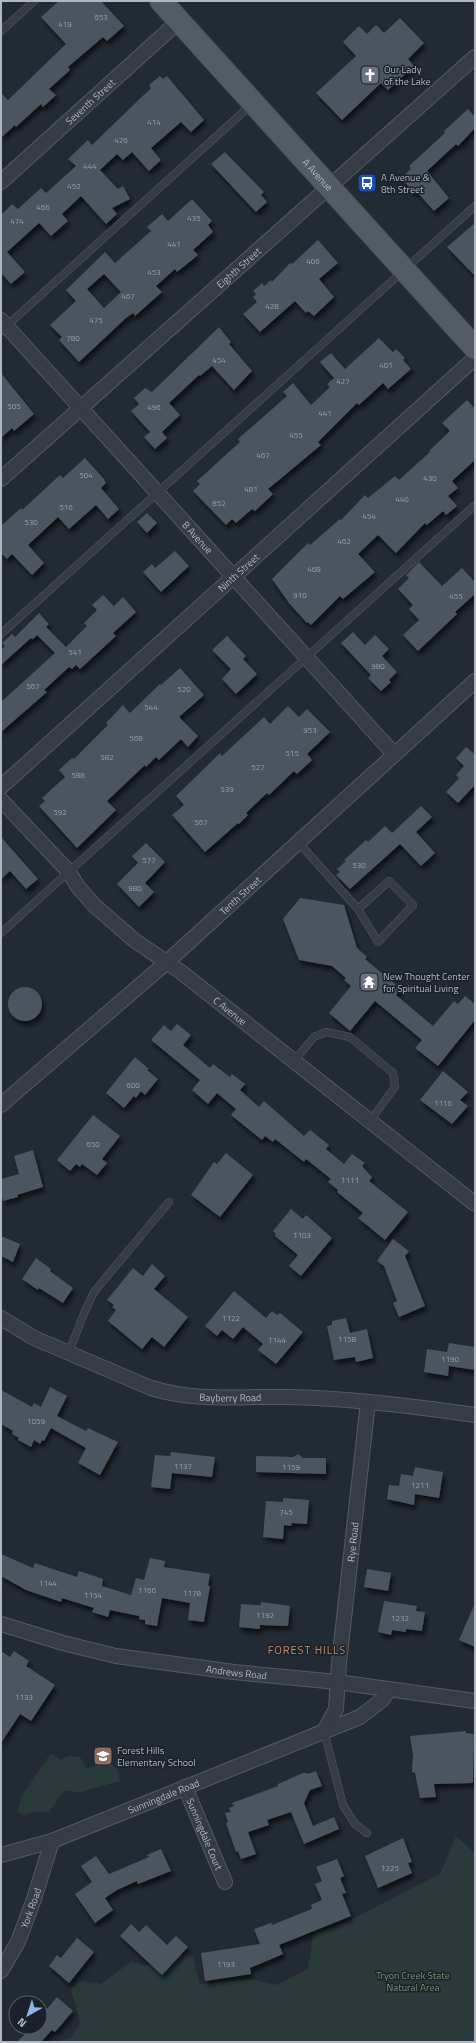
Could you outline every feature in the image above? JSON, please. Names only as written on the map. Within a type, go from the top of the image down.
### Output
[{"type":"main road","name":"A Avenue","points":[[161,1],[475,348]]},
{"type":"street","name":"Seventh Street","points":[[1,182],[179,21]]},
{"type":"street","name":"Eighth Street","points":[[1,479],[80,407],[475,57]]},
{"type":"street","name":"B Avenue","points":[[3,325],[80,407],[394,754]]},
{"type":"street","name":"Ninth Street","points":[[1,786],[475,358]]},
{"type":"street","name":"Tenth Street","points":[[1,1106],[167,962],[475,681]]},
{"type":"street","name":"C Avenue","points":[[1,800],[69,872],[78,887],[108,918],[134,940],[181,972],[475,1204]]},
{"type":"street","name":"Bayberry Road","points":[[1,1318],[34,1338],[151,1388],[167,1393],[208,1398],[286,1397],[368,1402],[475,1414]]},
{"type":"street","name":"Rye Road","points":[[337,1682],[368,1402]]},
{"type":"street","name":"Andrews Road","points":[[1,1624],[63,1643],[116,1656],[234,1672],[337,1682],[389,1690],[475,1700]]},
{"type":"street","points":[[324,1731],[336,1709],[337,1682]]},
{"type":"street","name":"Sunningdale Road","points":[[1,1855],[52,1841],[360,1716],[382,1700],[389,1690]]},
{"type":"street","name":"Sunningdale Court","points":[[185,1787],[226,1882]]},
{"type":"street","name":"York Road","points":[[1,1971],[18,1942],[52,1841]]},
{"type":"lane","points":[[1,31],[34,1]]},
{"type":"lane","points":[[3,325],[253,103]]},
{"type":"lane","points":[[1,634],[475,206]]},
{"type":"lane","points":[[1,933],[475,505]]},
{"type":"lane","points":[[298,842],[358,909],[378,942],[413,905],[389,881],[358,909]]},
{"type":"lane","points":[[294,1061],[314,1037],[326,1032],[350,1037],[393,1073],[395,1087],[370,1121]]},
{"type":"lane","points":[[68,1352],[94,1292],[169,1202]]},
{"type":"lane","points":[[324,1731],[343,1805],[355,1824],[367,1833]]},
{"type":"green space","points":[[51,1753],[61,1760],[68,1756],[80,1757],[87,1769],[107,1760],[117,1769],[120,1781],[77,1793],[73,1791],[64,1791],[49,1812],[34,1812],[23,1816],[18,1811],[21,1797]]},
{"type":"green space","name":"Tryon Creek State Natural Area","points":[[456,1836],[475,1853],[475,2042],[55,2042],[70,2038],[80,2023],[71,1989],[81,1981],[101,1984],[132,1961],[145,1966],[186,1954],[193,1957],[200,1984],[251,1979],[277,1985],[308,1969],[313,1935],[350,1920],[440,1874]]},
{"type":"building","points":[[59,1],[101,1],[124,26],[107,41],[103,37],[68,67],[70,70],[49,89],[56,95],[43,107],[41,104],[16,127],[15,125],[1,138],[1,93],[8,100],[66,44],[41,17]]},
{"type":"building","name":"Our Lady of the Lake","points":[[400,18],[424,43],[408,59],[414,66],[388,90],[381,83],[342,120],[316,93],[356,56],[343,42],[359,26],[367,34],[376,25],[384,33]]},
{"type":"building","points":[[160,76],[163,79],[167,76],[204,120],[191,132],[181,122],[151,148],[161,160],[149,171],[132,152],[123,160],[117,154],[100,170],[118,189],[123,186],[130,199],[112,208],[117,214],[106,224],[81,196],[62,214],[68,221],[51,236],[39,223],[7,252],[25,272],[11,284],[1,273],[1,215],[12,204],[18,209],[41,188],[46,193],[76,166],[68,159],[88,140],[92,145],[151,88],[149,85]]},
{"type":"building","points":[[468,109],[475,117],[475,128],[458,146],[456,144],[427,171],[449,198],[434,211],[416,191],[414,193],[401,178],[411,169],[409,166],[445,133],[444,131]]},
{"type":"building","points":[[225,152],[264,192],[261,195],[267,202],[256,212],[211,164]]},
{"type":"building","points":[[192,199],[212,221],[208,225],[213,232],[193,250],[198,255],[177,272],[175,269],[156,286],[162,292],[135,316],[133,313],[126,318],[79,362],[59,340],[62,337],[50,325],[76,301],[66,290],[105,252],[115,263],[151,231],[147,227],[162,214],[168,221]],"holes":[[[104,274],[121,292],[104,308],[87,289]]]},
{"type":"building","points":[[475,223],[475,276],[447,247]]},
{"type":"building","points":[[318,240],[338,263],[319,279],[334,297],[314,316],[308,311],[306,313],[295,301],[260,332],[243,314],[257,302],[253,297],[256,294],[253,291],[262,283],[264,286],[271,280],[272,282],[290,263],[292,264]]},
{"type":"building","points":[[219,327],[231,342],[229,344],[252,371],[234,390],[212,366],[200,376],[199,375],[169,403],[180,415],[162,432],[167,438],[155,449],[144,437],[150,432],[131,411],[139,404],[134,398],[145,388],[152,392]]},
{"type":"building","points":[[379,338],[393,352],[396,349],[405,358],[403,360],[411,369],[388,389],[383,383],[359,405],[357,403],[318,442],[321,445],[268,489],[273,494],[255,511],[252,509],[236,523],[232,519],[226,525],[193,491],[200,484],[197,481],[240,442],[238,439],[287,396],[283,392],[293,383],[311,405],[330,387],[327,384],[334,378],[320,362],[331,353],[345,369]]},
{"type":"building","points":[[1,373],[34,414],[14,431],[12,428],[1,438]]},
{"type":"building","points":[[467,400],[475,409],[475,460],[452,481],[458,488],[448,496],[457,506],[446,515],[443,511],[427,525],[425,523],[396,553],[378,535],[358,554],[375,572],[343,599],[340,596],[311,625],[308,622],[307,623],[289,603],[272,579],[308,543],[310,545],[340,519],[341,520],[365,495],[368,498],[395,476],[399,480],[430,452],[429,451],[450,431],[442,423]]},
{"type":"building","points":[[85,458],[103,478],[106,483],[101,488],[119,509],[108,519],[96,505],[69,529],[58,517],[28,545],[44,563],[32,575],[12,554],[7,559],[1,553],[1,526],[21,508],[22,510],[60,475],[63,478]]},
{"type":"building","points":[[147,513],[157,523],[147,533],[137,522]]},
{"type":"building","points":[[175,551],[189,566],[161,592],[143,572],[152,564],[155,568]]},
{"type":"building","points":[[419,562],[442,586],[462,568],[475,582],[475,594],[455,612],[457,614],[418,651],[403,635],[419,620],[409,609],[413,605],[398,589],[409,578],[406,575]]},
{"type":"building","points":[[103,595],[114,606],[123,597],[136,612],[113,633],[116,636],[80,669],[76,665],[72,669],[69,667],[44,690],[47,692],[1,732],[1,702],[55,653],[37,635],[33,639],[31,638],[1,665],[1,650],[5,646],[2,643],[12,634],[15,637],[39,613],[49,624],[46,627],[66,647],[87,626],[84,623],[97,610],[92,605]]},
{"type":"building","points":[[353,632],[365,645],[375,635],[389,649],[382,656],[397,672],[389,680],[391,682],[381,691],[368,678],[371,675],[341,643]]},
{"type":"building","points":[[227,636],[246,656],[243,659],[257,674],[236,694],[222,679],[231,669],[212,650]]},
{"type":"building","points":[[180,668],[204,695],[179,717],[198,736],[188,747],[181,739],[159,760],[156,757],[146,767],[145,765],[107,801],[116,810],[77,848],[39,806],[45,801],[42,798],[65,777],[59,770],[72,758],[74,759],[108,725],[106,723],[123,705],[130,713],[160,684],[161,685]]},
{"type":"building","points":[[288,706],[299,717],[307,709],[330,732],[307,754],[312,760],[297,774],[294,771],[269,795],[267,793],[246,813],[248,815],[239,824],[238,823],[205,852],[172,815],[184,805],[176,796],[220,753],[222,756],[264,717],[270,724]]},
{"type":"building","points":[[466,747],[475,754],[475,785],[458,803],[446,792],[459,778],[456,775],[464,766],[456,758]]},
{"type":"building","points":[[421,806],[432,817],[416,832],[435,853],[421,866],[400,844],[350,889],[336,875],[340,872],[337,869],[346,861],[344,860],[366,840],[368,842],[385,826],[392,833]]},
{"type":"building","points":[[1,837],[38,879],[26,889],[10,871],[1,879]]},
{"type":"building","points":[[146,843],[165,862],[145,883],[154,892],[139,907],[117,884],[138,863],[132,856]]},
{"type":"building","name":"New Thought Center for Spiritual Living","points":[[300,898],[344,905],[357,948],[367,957],[365,959],[401,989],[396,995],[433,1026],[454,1001],[458,1004],[465,996],[475,1004],[475,1020],[438,1066],[415,1048],[422,1040],[375,1001],[350,1031],[329,1013],[351,986],[344,980],[346,978],[332,966],[299,960],[283,919]]},
{"type":"building","points":[[25,987],[37,992],[42,1004],[37,1016],[25,1021],[13,1016],[8,1004],[13,992]]},
{"type":"building","points":[[177,1024],[191,1035],[183,1045],[210,1068],[213,1064],[230,1077],[232,1074],[245,1084],[240,1090],[259,1107],[264,1101],[304,1136],[310,1130],[329,1145],[326,1149],[344,1164],[352,1154],[365,1163],[362,1166],[372,1177],[369,1181],[408,1212],[385,1240],[358,1218],[363,1213],[337,1192],[338,1190],[328,1182],[331,1179],[306,1159],[304,1162],[275,1139],[273,1142],[265,1136],[262,1140],[231,1115],[236,1109],[217,1093],[208,1104],[192,1090],[200,1080],[151,1040],[164,1025],[171,1031]]},
{"type":"building","points":[[135,1057],[158,1079],[145,1095],[141,1091],[136,1098],[134,1096],[124,1108],[106,1093]]},
{"type":"building","points":[[443,1071],[468,1092],[460,1100],[468,1106],[452,1124],[420,1100]]},
{"type":"building","points":[[93,1115],[120,1136],[102,1159],[107,1163],[97,1175],[82,1164],[80,1167],[76,1164],[70,1171],[57,1160]]},
{"type":"building","points":[[33,1150],[43,1187],[3,1201],[1,1193],[1,1179],[19,1174],[14,1156]]},
{"type":"building","points":[[226,1153],[253,1175],[220,1217],[191,1195],[214,1162],[217,1164]]},
{"type":"building","points":[[291,1209],[303,1219],[306,1215],[332,1238],[301,1276],[289,1266],[298,1255],[275,1236],[276,1234],[273,1231]]},
{"type":"building","points":[[1,1236],[20,1244],[13,1262],[1,1256]]},
{"type":"building","points":[[393,1239],[409,1251],[405,1256],[425,1306],[399,1317],[393,1303],[397,1301],[384,1266],[377,1261]]},
{"type":"building","points":[[36,1258],[51,1269],[50,1271],[73,1288],[63,1303],[39,1288],[38,1290],[22,1279]]},
{"type":"building","points":[[152,1264],[165,1276],[154,1289],[188,1317],[164,1347],[152,1337],[142,1349],[108,1321],[116,1310],[112,1307],[114,1305],[107,1300],[133,1268],[143,1276]]},
{"type":"building","points":[[234,1291],[266,1318],[272,1311],[277,1315],[280,1313],[303,1332],[276,1364],[258,1350],[263,1344],[243,1327],[233,1339],[222,1330],[217,1336],[205,1326]]},
{"type":"building","points":[[346,1318],[350,1333],[367,1329],[373,1358],[356,1362],[355,1357],[334,1360],[327,1326],[332,1325],[332,1321]]},
{"type":"building","points":[[449,1343],[475,1347],[475,1370],[449,1366],[448,1376],[424,1372],[427,1349],[447,1352]]},
{"type":"building","points":[[50,1387],[67,1396],[57,1416],[86,1431],[88,1428],[118,1442],[100,1475],[78,1463],[86,1448],[51,1428],[44,1441],[42,1440],[40,1444],[34,1440],[31,1447],[18,1440],[19,1438],[12,1434],[13,1431],[1,1424],[1,1390],[32,1407],[34,1403],[41,1407]]},
{"type":"building","points":[[171,1452],[215,1457],[212,1477],[172,1473],[170,1489],[151,1487],[155,1455],[170,1456]]},
{"type":"building","points":[[298,1454],[303,1458],[326,1458],[326,1474],[256,1472],[256,1456],[293,1457]]},
{"type":"building","points":[[415,1467],[443,1472],[439,1498],[415,1494],[414,1505],[387,1499],[389,1485],[399,1486],[401,1474],[413,1476]]},
{"type":"building","points":[[283,1498],[309,1500],[307,1524],[292,1523],[291,1526],[284,1525],[283,1539],[263,1537],[266,1501],[283,1502]]},
{"type":"building","points":[[1,1554],[33,1568],[35,1563],[77,1577],[79,1571],[103,1579],[102,1586],[131,1595],[136,1578],[144,1580],[150,1558],[165,1561],[164,1567],[210,1574],[208,1586],[210,1586],[204,1622],[188,1620],[190,1603],[162,1598],[157,1626],[145,1624],[145,1620],[139,1619],[139,1616],[110,1610],[108,1617],[92,1612],[94,1608],[62,1598],[61,1602],[26,1590],[1,1576]]},
{"type":"building","points":[[367,1569],[391,1573],[388,1591],[364,1587]]},
{"type":"building","points":[[384,1601],[417,1606],[416,1611],[425,1612],[422,1631],[406,1629],[406,1632],[392,1630],[391,1635],[378,1632]]},
{"type":"building","points":[[261,1602],[290,1606],[288,1626],[260,1625],[260,1629],[239,1627],[241,1604],[261,1605]]},
{"type":"building","points":[[475,1603],[475,1647],[459,1640]]},
{"type":"building","points":[[1,1651],[10,1657],[14,1651],[29,1661],[26,1666],[55,1685],[31,1721],[20,1714],[1,1743]]},
{"type":"building","points":[[466,1731],[466,1733],[474,1734],[473,1783],[434,1784],[436,1797],[420,1798],[415,1773],[412,1772],[413,1756],[410,1736]]},
{"type":"building","points":[[316,1771],[322,1786],[310,1790],[304,1803],[313,1826],[334,1817],[339,1829],[304,1844],[291,1812],[267,1820],[269,1825],[248,1832],[256,1854],[241,1859],[238,1851],[236,1852],[226,1823],[228,1822],[225,1813],[231,1812],[229,1808],[234,1806],[232,1803],[278,1786],[278,1784],[303,1773],[308,1774]]},
{"type":"building","points":[[403,1838],[412,1862],[408,1863],[412,1873],[378,1888],[365,1856]]},
{"type":"building","points":[[161,1849],[171,1871],[138,1884],[137,1881],[117,1890],[105,1898],[113,1910],[95,1923],[75,1894],[92,1882],[81,1866],[96,1856],[109,1874],[149,1857],[147,1855]]},
{"type":"building","points":[[337,1859],[344,1876],[340,1878],[346,1893],[342,1894],[351,1916],[279,1945],[283,1954],[250,1968],[251,1974],[205,1981],[201,1953],[260,1944],[254,1929],[271,1923],[272,1925],[312,1909],[311,1905],[322,1900],[315,1884],[322,1881],[316,1867]]},
{"type":"building","points":[[131,1924],[139,1932],[146,1925],[167,1945],[176,1936],[188,1947],[162,1975],[120,1936]]},
{"type":"building","points":[[77,1938],[94,1952],[69,1983],[49,1966],[57,1955],[61,1958]]},
{"type":"building","points":[[57,1997],[73,2011],[55,2032],[52,2030],[48,2034],[48,2008]]},
{"type":"building","points":[[24,2035],[47,2035],[41,2042],[17,2042]]},
{"type":"place","name":"Our Lady of the Lake","points":[[370,75]]},
{"type":"place","name":"A Avenue & 8th Street","points":[[367,183]]},
{"type":"place","name":"New Thought Center for Spiritual Living","points":[[369,982]]},
{"type":"place","name":"Forest Hills Elementary School","points":[[103,1756]]},
{"type":"district","name":"FOREST HILLS","points":[[307,1650]]}]
